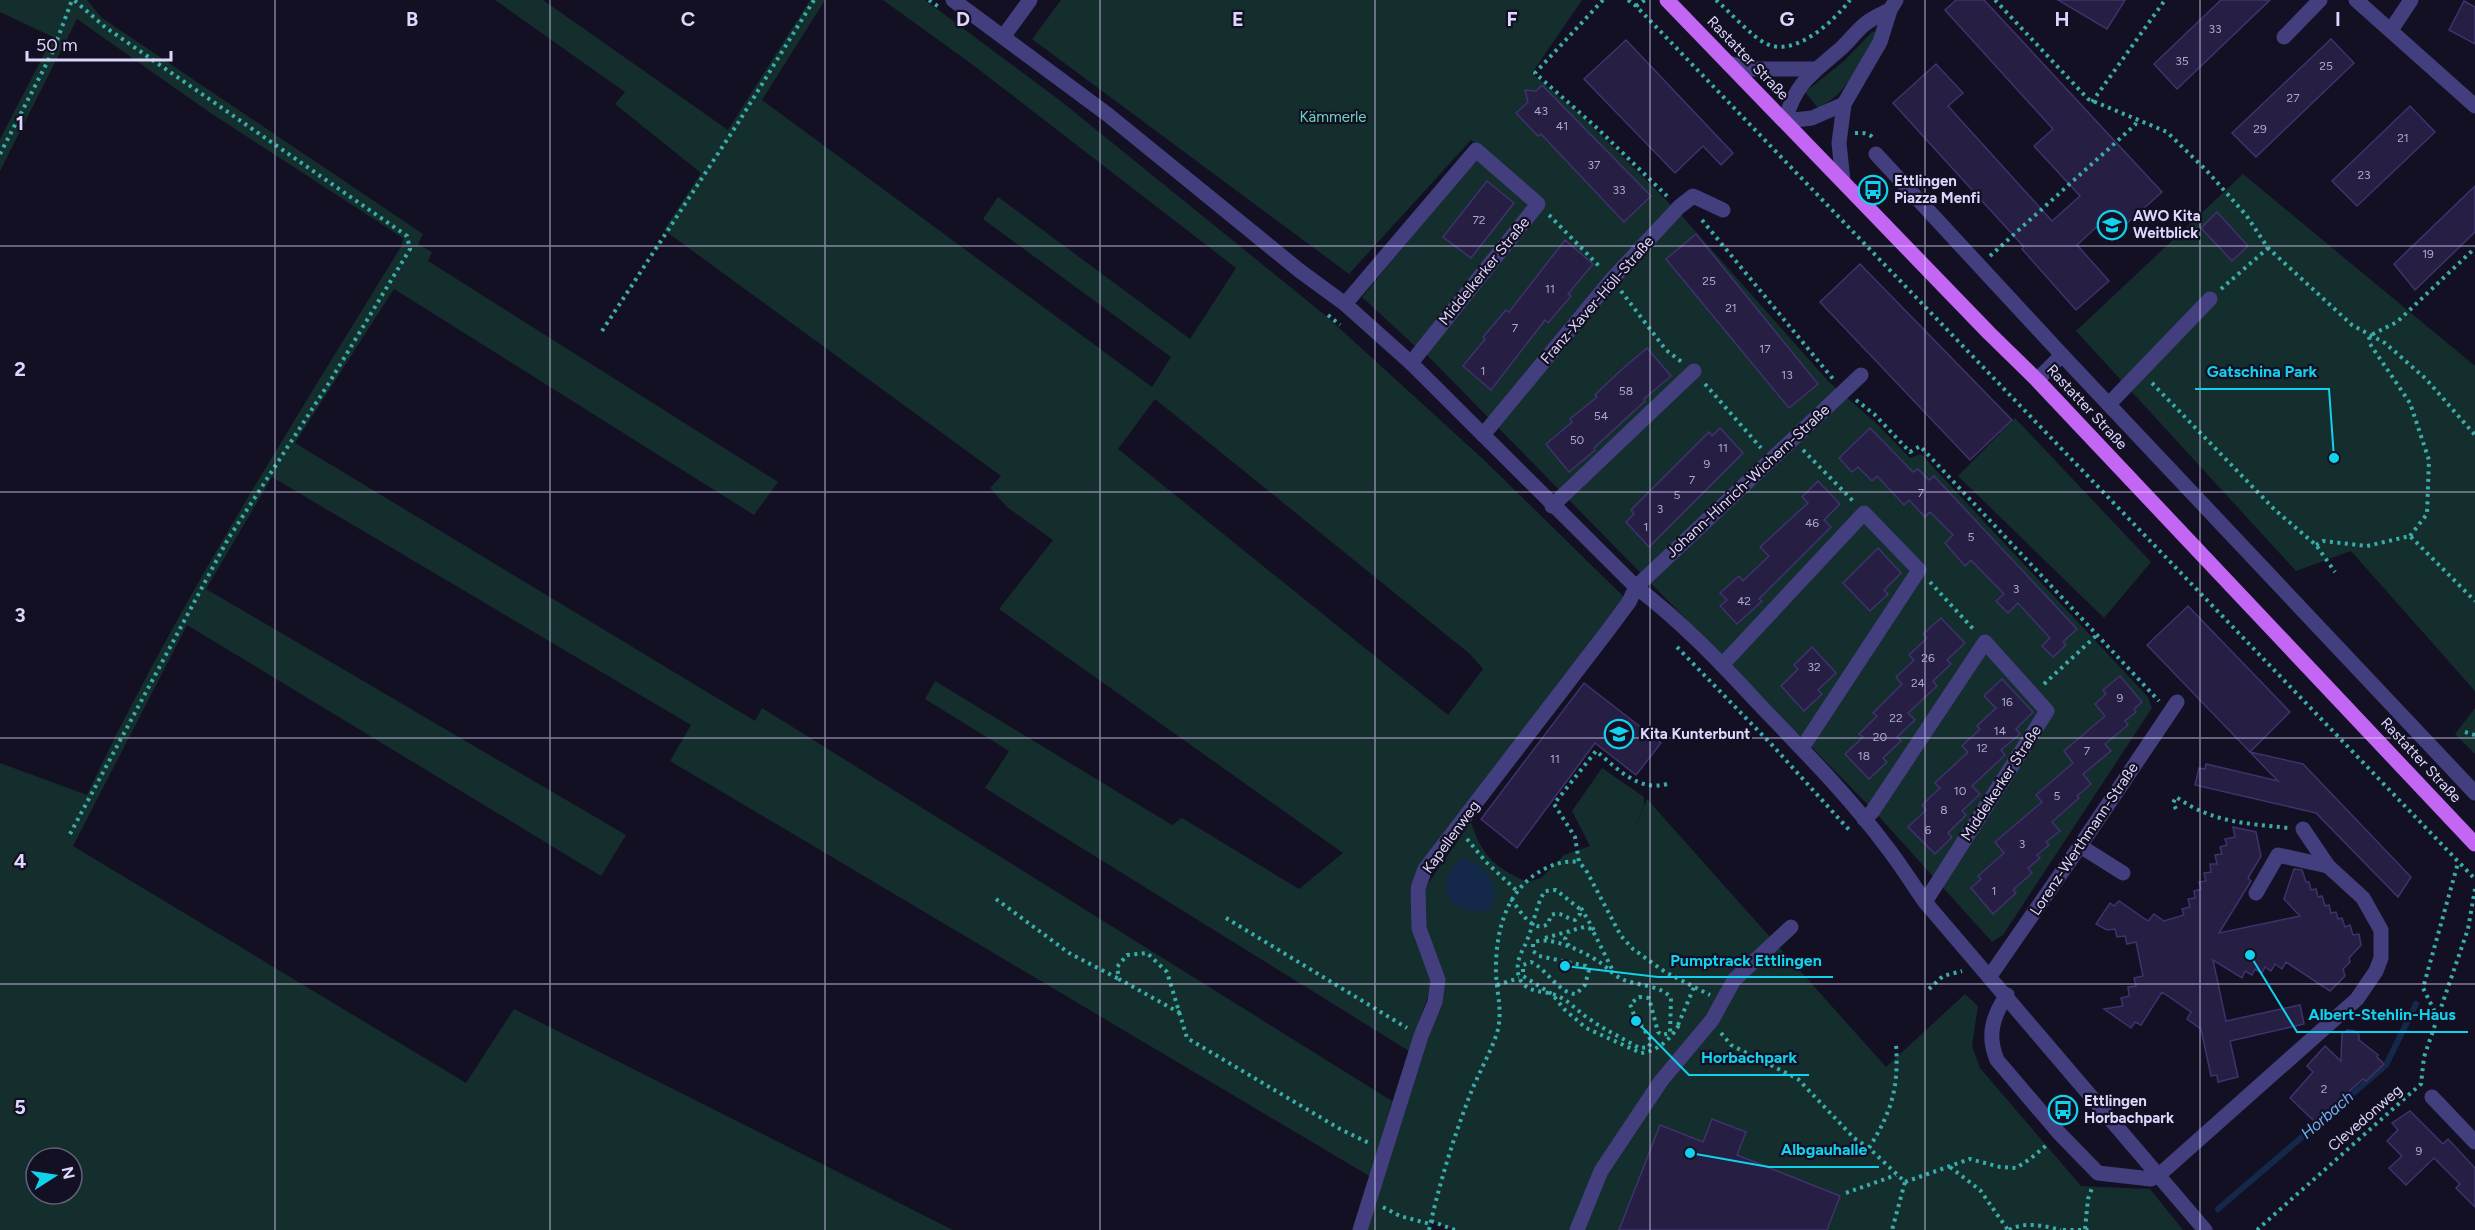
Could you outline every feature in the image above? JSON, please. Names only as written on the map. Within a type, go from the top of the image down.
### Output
[{"type":"main road","name":"Rastatter Straße","points":[[1667,0],[2037,380],[2475,844]]},
{"type":"street","points":[[953,0],[1107,114],[1300,271],[1345,304],[1411,363],[1552,506],[1636,587],[1660,605],[1722,665],[1802,748],[1864,819],[1925,902],[2007,995],[2205,1230]]},
{"type":"street","points":[[1003,37],[1030,0]]},
{"type":"street","points":[[2284,37],[2320,0]]},
{"type":"street","points":[[2356,0],[2475,106]]},
{"type":"street","points":[[2391,30],[2411,0]]},
{"type":"street","points":[[1844,104],[1812,118],[1785,121],[1789,107],[1814,69],[1840,50],[1864,24],[1893,5]]},
{"type":"street","points":[[1843,181],[1839,143],[1844,104],[1881,42],[1893,5]]},
{"type":"street","points":[[1728,63],[1752,69],[1814,69]]},
{"type":"street","name":"Middelkerker Straße","points":[[1345,304],[1476,150],[1538,204],[1411,363]]},
{"type":"street","name":"Rastatter Straße","points":[[1876,154],[2475,793]]},
{"type":"street","name":"Franz-Xaver-Höll-Straße","points":[[1483,435],[1612,279],[1678,207],[1693,196],[1723,210]]},
{"type":"street","points":[[2109,404],[2210,299]]},
{"type":"street","points":[[2037,380],[2062,355]]},
{"type":"street","points":[[1552,506],[1694,371]]},
{"type":"street","name":"Johann-Hinrich-Wichern-Straße","points":[[1636,587],[1861,375]]},
{"type":"street","points":[[1722,665],[1864,513],[1919,570],[1802,748]]},
{"type":"street","name":"Kapellenweg","points":[[1360,1230],[1421,1036],[1435,1002],[1438,980],[1419,928],[1418,888],[1425,869],[1618,618],[1636,587]]},
{"type":"street","points":[[1864,819],[1872,812],[1985,642]]},
{"type":"street","name":"Middelkerker Straße","points":[[1925,902],[2047,711],[1985,642]]},
{"type":"street","name":"Lorenz-Werthmann-Straße","points":[[1990,976],[2176,702]]},
{"type":"street","points":[[2007,995],[1999,1007],[1991,1033],[1991,1046],[1997,1060],[2098,1173],[2151,1179],[2159,1175],[2357,999],[2376,970],[2381,958],[2381,930],[2363,898],[2328,866],[2303,830]]},
{"type":"street","points":[[2080,846],[2123,873]]},
{"type":"street","points":[[2256,893],[2278,855],[2328,866]]},
{"type":"street","points":[[1577,1230],[1600,1172],[1610,1154],[1661,1081],[1712,1020],[1734,980],[1791,927]]},
{"type":"street","points":[[2432,1097],[2475,1142]]},
{"type":"path","points":[[0,154],[53,51],[73,0],[105,27],[408,236],[410,249],[329,383],[228,539],[70,834]]},
{"type":"path","points":[[602,331],[738,123],[814,0]]},
{"type":"path","points":[[1535,73],[1603,0]]},
{"type":"path","points":[[1628,0],[2475,879]]},
{"type":"path","points":[[1636,6],[1645,0]]},
{"type":"path","points":[[1716,0],[1765,43],[1779,48],[1793,46],[1811,37],[1850,0]]},
{"type":"path","points":[[1995,0],[2092,102],[2138,118],[2167,132],[2246,214],[2268,248],[2352,325],[2385,343],[2426,379],[2475,435]]},
{"type":"path","points":[[2092,102],[2164,0]]},
{"type":"path","points":[[1979,266],[2135,125],[2138,118]]},
{"type":"path","points":[[1538,204],[1612,279],[1666,350],[1694,371],[1771,459]]},
{"type":"path","points":[[2210,299],[2268,248]]},
{"type":"path","points":[[2369,336],[2397,322],[2475,248]]},
{"type":"path","points":[[1324,312],[1342,327]]},
{"type":"path","points":[[2316,545],[2323,541],[2367,546],[2410,536],[2427,514],[2429,460],[2410,403],[2370,344],[2369,336]]},
{"type":"path","points":[[2140,371],[2275,510],[2316,545],[2334,572]]},
{"type":"path","points":[[1792,439],[1864,513]]},
{"type":"path","points":[[2410,536],[2475,601]]},
{"type":"path","points":[[1919,570],[1985,642]]},
{"type":"path","points":[[2032,694],[2098,634]]},
{"type":"path","points":[[1670,639],[1773,746],[1857,839]]},
{"type":"path","points":[[2464,732],[2475,735]]},
{"type":"path","points":[[1667,784],[1659,786],[1637,783],[1596,751],[1554,804],[1575,837],[1579,862],[1586,870],[1616,928],[1627,943],[1649,962],[1694,987],[1722,999]]},
{"type":"path","points":[[2176,809],[2173,803],[2176,797],[2196,811],[2217,818],[2303,830]]},
{"type":"path","points":[[1458,826],[1486,862],[1516,890]]},
{"type":"path","points":[[1429,1230],[1469,1096],[1498,1028],[1500,1012],[1497,985],[1499,936],[1503,918],[1516,890],[1530,878],[1562,862],[1579,862]]},
{"type":"path","points":[[2438,1018],[2423,988],[2458,862]]},
{"type":"path","name":"Clevedonweg","points":[[2257,1230],[2421,1084],[2424,1057],[2468,929],[2475,889]]},
{"type":"path","points":[[1599,942],[1593,924],[1576,903],[1556,890],[1545,891],[1518,964],[1519,978],[1533,992],[1552,994],[1574,1019],[1586,1028],[1635,1052],[1647,1052],[1671,1037],[1680,1023],[1694,987]]},
{"type":"path","points":[[996,899],[1069,953],[1180,1013]]},
{"type":"path","points":[[1511,899],[1532,924],[1545,927],[1551,915],[1556,913],[1575,920],[1580,914],[1576,903]]},
{"type":"path","points":[[1226,918],[1421,1036]]},
{"type":"path","points":[[1618,977],[1610,967],[1592,929],[1584,927],[1538,940],[1532,946],[1539,956],[1582,963],[1589,970],[1585,985],[1580,992],[1572,995],[1565,992],[1546,971],[1531,962],[1523,965],[1523,976],[1529,981],[1639,1048],[1644,1049],[1652,1044],[1630,1004],[1640,997],[1649,998],[1658,1032],[1662,1035],[1670,1033],[1680,1023]]},
{"type":"path","points":[[1571,949],[1566,935],[1575,929]]},
{"type":"path","points":[[1538,940],[1545,939],[1571,949],[1597,960],[1618,977],[1668,994],[1671,998],[1670,1033]]},
{"type":"path","points":[[1119,980],[1117,967],[1127,955],[1147,953],[1167,972],[1187,1038],[1340,1129],[1385,1150]]},
{"type":"path","points":[[1929,989],[1943,976],[1967,969],[1960,961]]},
{"type":"path","points":[[1497,985],[1519,978]]},
{"type":"path","points":[[1712,1020],[1731,1045],[1798,1080],[1854,1138],[1869,1148],[1905,1182]]},
{"type":"path","points":[[1869,1148],[1884,1124],[1894,1099],[1898,1072],[1896,1044]]},
{"type":"path","points":[[1905,1182],[1970,1159],[2000,1167],[2016,1168],[2060,1133]]},
{"type":"path","points":[[1950,1167],[1980,1190],[2008,1230],[2018,1225],[2062,1230],[2088,1229],[2088,1199],[2098,1173]]},
{"type":"path","points":[[1846,1193],[1896,1174]]},
{"type":"path","points":[[1892,1230],[1905,1182]]},
{"type":"path","points":[[1372,1191],[1378,1203],[1386,1210],[1455,1230]]},
{"type":"green space","points":[[0,0],[87,0],[102,18],[423,234],[418,244],[432,252],[428,261],[778,482],[754,515],[394,289],[295,443],[755,721],[762,708],[1392,1101],[1371,1177],[670,761],[691,725],[272,477],[206,589],[626,835],[601,876],[187,625],[73,846],[466,1083],[514,1009],[953,1230],[0,1230],[0,763],[87,795],[122,724],[197,585],[402,245],[403,238],[209,112],[77,19],[0,171],[0,139],[53,37],[0,12]]},
{"type":"green space","points":[[495,0],[543,0],[728,130],[810,0],[825,0],[762,100],[1152,387],[1171,357],[983,219],[998,197],[1190,339],[1236,268],[973,65],[883,0],[925,0],[1062,102],[1326,316],[1484,460],[1626,599],[1420,867],[1410,887],[1414,926],[1434,979],[1409,1051],[985,788],[1009,751],[925,699],[935,681],[1172,825],[1182,818],[1299,889],[1343,853],[999,609],[1053,540],[1007,507],[990,488],[1001,476],[664,230],[701,173],[615,104],[625,92]],"holes":[[[1155,399],[1470,654],[1483,669],[1448,715],[1118,449]]]},
{"type":"green space","name":"Kämmerle","points":[[1061,0],[1582,0],[1532,73],[1584,118],[1680,214],[1829,382],[1876,423],[1910,458],[1921,454],[2148,697],[2152,708],[2003,935],[1992,942],[1874,811],[1426,354],[1362,297],[1484,150],[1471,140],[1349,274],[1032,39]]},
{"type":"green space","points":[[1873,31],[1877,33],[1853,76],[1838,94],[1818,108],[1805,92],[1843,62]]},
{"type":"green space","points":[[2243,174],[2475,366],[2475,691],[2351,551],[2296,571],[2076,331]]},
{"type":"green space","points":[[2015,418],[2151,562],[2104,618],[1958,476]]},
{"type":"green space","points":[[2475,708],[2475,754],[2455,734]]},
{"type":"green space","points":[[1602,768],[1644,797],[1644,805],[1633,832],[1647,799],[1886,1067],[1965,994],[1978,1006],[1972,1046],[1980,1068],[2081,1186],[2150,1189],[2183,1230],[1454,1230],[1431,1221],[1429,1230],[1360,1230],[1435,1002],[1424,889],[1471,822],[1480,844],[1491,859],[1506,871],[1527,882],[1541,878],[1564,855],[1590,846],[1572,811]]},
{"type":"water","points":[[1463,858],[1479,865],[1490,878],[1494,894],[1489,910],[1463,909],[1449,896],[1446,886],[1448,876],[1453,867]]},
{"type":"building","points":[[1956,0],[1984,0],[2162,192],[2115,234],[2103,221],[2077,245],[2109,281],[2076,310],[2022,249],[2024,247],[1893,103],[1936,64],[1963,93],[1948,106],[2052,221],[2080,196],[2034,146],[2053,129],[1945,10]]},
{"type":"building","points":[[2058,0],[2125,0],[2107,29]]},
{"type":"building","points":[[2221,0],[2270,0],[2177,89],[2154,64]]},
{"type":"building","points":[[2464,1],[2475,7],[2475,44],[2449,30]]},
{"type":"building","points":[[2331,39],[2354,63],[2256,157],[2232,133]]},
{"type":"building","points":[[1626,40],[1733,153],[1721,165],[1703,146],[1675,173],[1584,79]]},
{"type":"building","points":[[1542,85],[1651,196],[1624,222],[1541,134],[1538,136],[1516,113],[1528,102],[1525,90],[1536,91]]},
{"type":"building","points":[[2410,106],[2435,132],[2357,206],[2332,181]]},
{"type":"building","points":[[1487,181],[1514,203],[1471,258],[1443,237]]},
{"type":"building","points":[[2475,186],[2475,232],[2415,290],[2394,264]]},
{"type":"building","points":[[2217,212],[2248,246],[2232,261],[2201,228]]},
{"type":"building","points":[[1696,234],[1818,384],[1789,408],[1666,259]]},
{"type":"building","points":[[1565,240],[1593,264],[1568,294],[1571,296],[1548,323],[1545,320],[1491,390],[1463,366],[1485,339],[1483,337],[1506,310],[1509,312]]},
{"type":"building","points":[[1860,264],[2012,420],[1970,460],[1820,302]]},
{"type":"building","points":[[1647,348],[1671,376],[1569,472],[1546,444],[1572,422],[1570,419],[1597,397],[1595,395]]},
{"type":"building","points":[[1720,428],[1743,453],[1649,547],[1626,522],[1634,514],[1631,510],[1709,432],[1712,436]]},
{"type":"building","points":[[1870,428],[1913,472],[1918,469],[1929,480],[1934,476],[2077,629],[2063,642],[2066,645],[2053,657],[2042,646],[2050,638],[2018,603],[2008,613],[1996,601],[2004,594],[1971,560],[1965,566],[1945,543],[1953,535],[1930,512],[1925,517],[1909,500],[1904,505],[1877,476],[1872,481],[1858,467],[1852,472],[1839,458]]},
{"type":"building","points":[[1818,481],[1840,504],[1824,520],[1831,527],[1759,599],[1762,601],[1737,624],[1720,606],[1727,600],[1720,593],[1739,576],[1743,581],[1769,556],[1760,547],[1808,503],[1802,497]]},
{"type":"building","points":[[1878,548],[1901,573],[1884,590],[1888,594],[1870,611],[1843,583]]},
{"type":"building","points":[[2188,606],[2290,712],[2250,752],[2147,645]]},
{"type":"building","points":[[1941,618],[1965,643],[1947,660],[1951,664],[1933,681],[1937,686],[1908,713],[1915,720],[1897,737],[1901,741],[1883,758],[1887,762],[1869,779],[1845,754],[1863,737],[1859,734],[1877,716],[1873,713],[1902,684],[1896,677],[1914,660],[1909,655],[1927,638],[1923,634]]},
{"type":"building","points":[[1812,647],[1836,673],[1818,690],[1822,694],[1804,711],[1781,686],[1798,669],[1794,665]]},
{"type":"building","points":[[2120,676],[2142,702],[2134,709],[2136,712],[2125,721],[2128,725],[2105,744],[2111,751],[2083,774],[2091,784],[2052,822],[2060,831],[2046,842],[2049,845],[2037,855],[2040,858],[2028,868],[2032,873],[2013,890],[2016,893],[1993,914],[1971,888],[1981,879],[1978,876],[2004,853],[1995,842],[2042,802],[2036,795],[2073,763],[2064,751],[2105,716],[2095,704],[2106,694],[2103,690]]},
{"type":"building","points":[[2002,679],[2033,712],[2016,729],[2020,734],[2001,750],[2005,755],[1972,786],[1980,794],[1962,811],[1966,815],[1948,833],[1952,837],[1935,854],[1908,827],[1926,810],[1922,805],[1940,788],[1935,783],[1968,752],[1962,746],[1980,729],[1977,726],[1996,708],[1984,696]]},
{"type":"building","points":[[1584,683],[1661,743],[1636,775],[1595,743],[1517,848],[1481,819]]},
{"type":"building","points":[[2250,752],[2303,764],[2411,877],[2398,897],[2316,813],[2195,785],[2199,768],[2205,769],[2206,764],[2278,781]]},
{"type":"building","points":[[2233,827],[2256,832],[2261,856],[2248,878],[2251,881],[2219,933],[2300,916],[2284,899],[2294,869],[2302,870],[2311,890],[2316,889],[2318,897],[2322,896],[2325,906],[2329,905],[2331,913],[2336,912],[2338,919],[2342,918],[2345,927],[2350,925],[2353,935],[2359,934],[2361,945],[2343,969],[2345,976],[2330,991],[2286,962],[2282,969],[2275,964],[2271,971],[2265,967],[2262,973],[2255,969],[2252,975],[2245,971],[2242,978],[2213,960],[2226,1021],[2300,1005],[2304,1024],[2230,1041],[2238,1077],[2218,1082],[2217,1075],[2211,1076],[2201,1029],[2187,1019],[2191,1012],[2162,992],[2141,1025],[2135,1022],[2131,1028],[2104,1009],[2123,1006],[2121,998],[2129,996],[2128,987],[2136,986],[2134,978],[2143,976],[2136,942],[2127,944],[2125,936],[2117,937],[2115,929],[2107,930],[2096,924],[2110,903],[2114,906],[2119,901],[2148,921],[2154,914],[2164,921],[2184,915],[2182,909],[2190,907],[2188,899],[2195,898],[2194,891],[2201,889],[2199,882],[2206,881],[2204,873],[2211,872],[2210,864],[2217,864],[2215,855],[2222,854],[2220,847],[2227,845],[2225,839],[2235,837]]},
{"type":"building","points":[[2347,1030],[2355,1031],[2359,1035],[2359,1040],[2378,1055],[2377,1057],[2384,1064],[2366,1081],[2363,1079],[2315,1122],[2290,1098],[2313,1072],[2307,1066],[2325,1046],[2341,1061],[2342,1034]]},
{"type":"building","points":[[2410,1111],[2443,1144],[2448,1139],[2475,1168],[2475,1207],[2456,1188],[2460,1184],[2434,1158],[2406,1185],[2389,1168],[2402,1156],[2387,1141],[2398,1130],[2392,1123]]},
{"type":"building","points":[[1712,1119],[1746,1132],[1737,1155],[1840,1196],[1827,1230],[1619,1230],[1660,1125],[1703,1142]]},
{"type":"waterway","name":"Horbach","points":[[2218,1209],[2386,1065],[2416,1004]]},
{"type":"place","name":"Ettlingen Piazza Menfi","points":[[1873,190]]},
{"type":"place","name":"AWO Kita Weitblick","points":[[2112,225]]},
{"type":"place","name":"Gatschina Park","points":[[2334,458]]},
{"type":"place","name":"Kita Kunterbunt","points":[[1619,734]]},
{"type":"place","name":"Albert-Stehlin-Haus","points":[[2250,955]]},
{"type":"place","name":"Pumptrack Ettlingen","points":[[1565,966]]},
{"type":"place","name":"Horbachpark","points":[[1636,1021]]},
{"type":"place","name":"Ettlingen Horbachpark","points":[[2063,1110]]},
{"type":"place","name":"Albgauhalle","points":[[1690,1153]]}]
